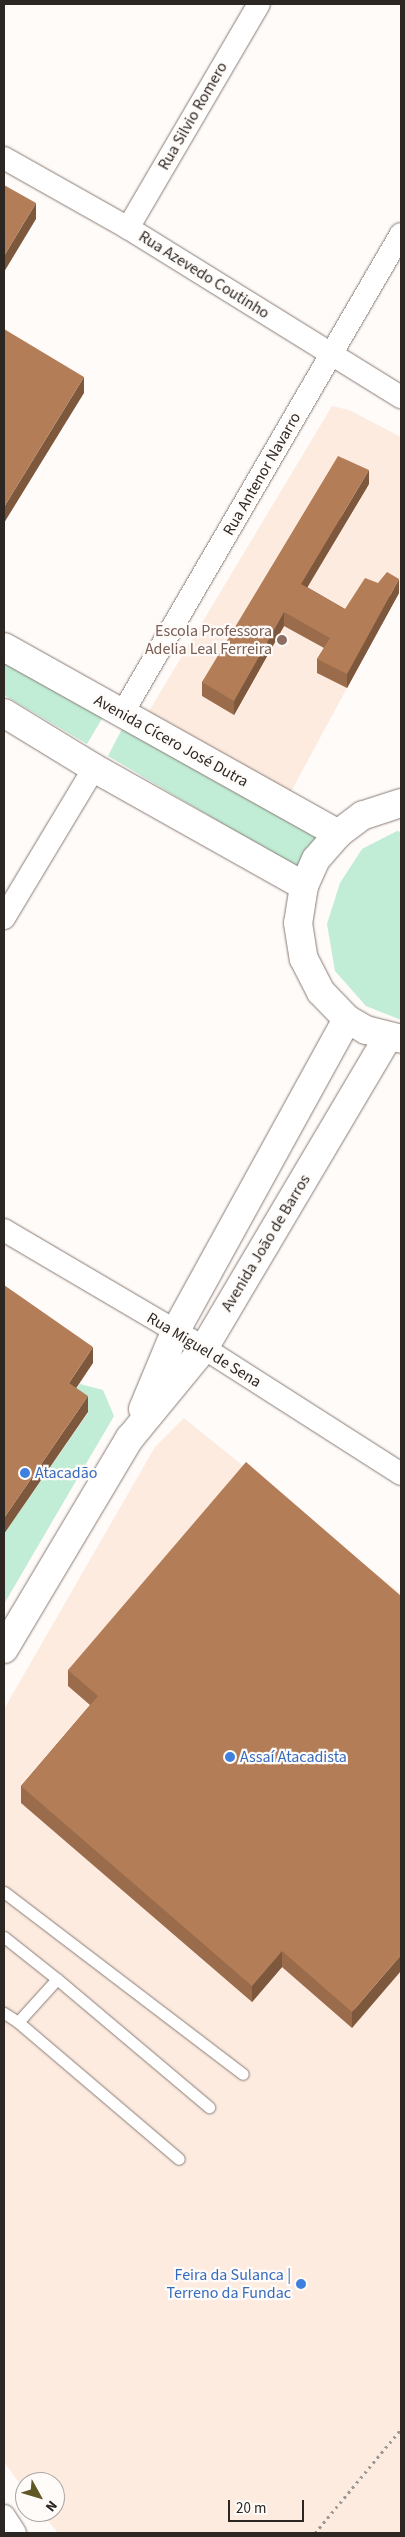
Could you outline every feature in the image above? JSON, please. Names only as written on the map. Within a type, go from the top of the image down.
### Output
[{"type":"street","name":"Rua Silvio Romero","points":[[128,228],[258,4]]},
{"type":"street","name":"Rua Azevedo Coutinho","points":[[4,158],[128,228],[401,397]]},
{"type":"street","name":"Rua Antenor Navarro","points":[[122,714],[401,234]]},
{"type":"street","name":"Avenida Cícero José Dutra","points":[[4,647],[338,834]]},
{"type":"street","points":[[4,713],[94,768],[304,886]]},
{"type":"street","points":[[4,918],[94,768]]},
{"type":"street","points":[[394,1039],[347,1019],[321,992],[304,959],[298,923],[304,886],[316,859],[338,834],[363,815],[401,803]]},
{"type":"street","name":"Avenida João de Barros","points":[[4,1649],[130,1438],[175,1332],[347,1019]]},
{"type":"street","name":"Avenida João de Barros","points":[[130,1438],[204,1348],[394,1039]]},
{"type":"street","name":"Rua Miguel de Sena","points":[[4,1230],[204,1348],[401,1474]]},
{"type":"street","points":[[4,2516],[15,2533]]},
{"type":"lane","points":[[4,1892],[243,2074]]},
{"type":"lane","points":[[4,1937],[57,1979],[209,2107]]},
{"type":"lane","points":[[18,2022],[57,1979]]},
{"type":"lane","points":[[4,2013],[18,2022],[179,2159]]},
{"type":"path","points":[[315,2533],[401,2429]]},
{"type":"shaded area","name":"Escola Professora Adelia Leal Ferreira","points":[[332,406],[349,410],[401,437],[401,588],[287,799],[146,716]]},
{"type":"shaded area","points":[[184,1418],[401,1594],[401,2533],[58,2533],[49,2522],[65,2522],[65,2472],[15,2472],[15,2477],[4,2462],[4,1709],[155,1447]]},
{"type":"green space","points":[[4,659],[103,717],[87,744],[4,695]]},
{"type":"green space","points":[[124,725],[320,838],[301,870],[108,756]]},
{"type":"green space","points":[[397,831],[401,832],[401,1020],[366,1006],[335,971],[327,924],[340,883],[362,849]]},
{"type":"green space","points":[[80,1384],[103,1390],[114,1416],[4,1604],[4,1534],[88,1413],[69,1399]]},
{"type":"building","points":[[4,185],[36,203],[4,256]]},
{"type":"building","points":[[4,329],[84,377],[4,507]]},
{"type":"building","points":[[338,456],[369,470],[301,584],[345,609],[365,578],[378,583],[387,572],[399,579],[347,674],[317,659],[330,638],[284,612],[234,701],[202,682]]},
{"type":"building","name":"Atacadão","points":[[4,1285],[93,1347],[69,1383],[88,1396],[4,1518]]},
{"type":"building","name":"Assaí Atacadista","points":[[246,1462],[401,1596],[401,1955],[352,2012],[282,1951],[252,1986],[21,1786],[98,1696],[68,1670]]},
{"type":"place","name":"Escola Professora Adelia Leal Ferreira","points":[[282,640]]},
{"type":"place","name":"Atacadão","points":[[25,1473]]},
{"type":"place","name":"Assaí Atacadista","points":[[230,1757]]},
{"type":"place","name":"Feira da Sulanca | Terreno da Fundac","points":[[301,2284]]}]
